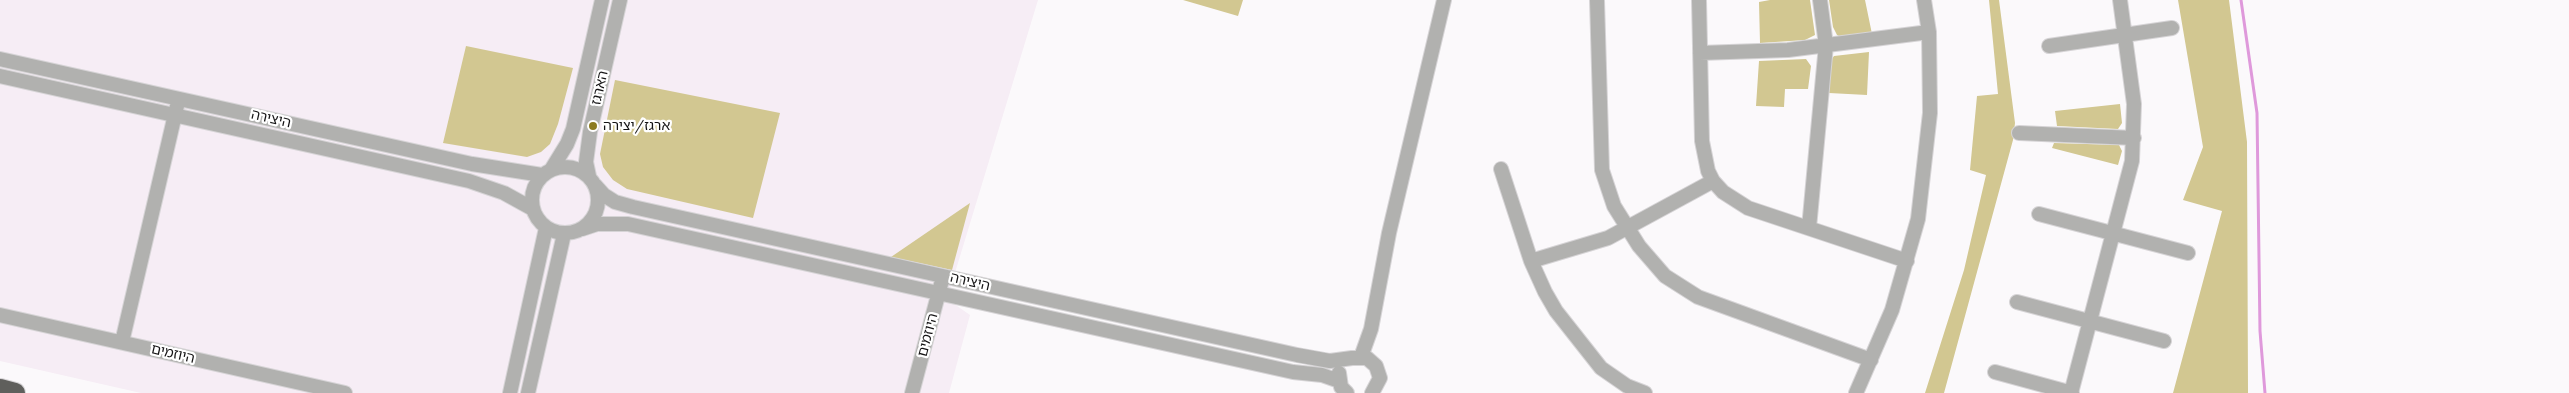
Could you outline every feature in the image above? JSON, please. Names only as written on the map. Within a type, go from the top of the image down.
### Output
[{"type":"highway","points":[[0,390],[15,393]]},
{"type":"street","name":"הארגז","points":[[547,172],[567,144],[573,129],[602,0]]},
{"type":"street","name":"הארגז","points":[[592,181],[586,162],[590,132],[620,0]]},
{"type":"street","points":[[1361,359],[1371,329],[1389,233],[1444,0]]},
{"type":"street","points":[[1597,0],[1602,170],[1614,206],[1652,263],[1665,276],[1698,296],[1871,360]]},
{"type":"street","points":[[1698,0],[1702,141],[1705,159],[1713,181],[1723,192],[1748,208],[1907,261]]},
{"type":"street","points":[[1809,228],[1826,45],[1820,0]]},
{"type":"street","points":[[1856,393],[1892,310],[1918,219],[1927,155],[1930,113],[1929,32],[1924,0]]},
{"type":"street","points":[[1995,372],[2071,393],[2129,177],[2134,138],[2134,104],[2120,0]]},
{"type":"street","points":[[2049,46],[2172,28]]},
{"type":"street","points":[[1700,53],[1788,50],[1929,32]]},
{"type":"street","name":"היצירה","points":[[0,59],[472,164],[547,172]]},
{"type":"street","name":"היצירה","points":[[0,76],[468,181],[504,193],[533,209]]},
{"type":"street","points":[[122,342],[179,98]]},
{"type":"street","points":[[2019,133],[2134,138]]},
{"type":"street","points":[[571,167],[592,181],[598,205],[592,219],[582,229],[564,234],[546,228],[536,216],[533,209],[533,190],[547,172],[571,167]]},
{"type":"street","points":[[1501,168],[1531,261],[1548,298],[1590,356],[1613,378],[1645,393]]},
{"type":"street","name":"היצירה","points":[[592,181],[604,195],[615,202],[632,207],[1297,355],[1330,361],[1361,359]]},
{"type":"street","points":[[1531,261],[1608,238],[1713,181]]},
{"type":"street","points":[[2039,214],[2188,253]]},
{"type":"street","name":"היצירה","points":[[582,229],[597,224],[628,224],[1293,372],[1322,375],[1339,381]]},
{"type":"street","points":[[510,393],[546,228]]},
{"type":"street","points":[[528,393],[564,234]]},
{"type":"street","name":"היוזמים","points":[[912,393],[943,276]]},
{"type":"street","points":[[2017,302],[2164,341]]},
{"type":"street","name":"היוזמים","points":[[0,315],[345,393]]},
{"type":"street","points":[[1347,393],[1339,381],[1342,367],[1361,359],[1376,366],[1380,378],[1372,393]]},
{"type":"shaded area","points":[[0,0],[1038,0],[947,299],[970,315],[949,393],[141,393],[0,361]]},
{"type":"shaded area","points":[[1183,0],[1243,0],[1238,16]]},
{"type":"shaded area","points":[[1770,0],[1810,0],[1815,35],[1805,40],[1760,43],[1759,2]]},
{"type":"shaded area","points":[[1829,0],[1865,0],[1872,34],[1841,37],[1837,35],[1833,27]]},
{"type":"shaded area","points":[[1989,0],[1999,0],[2015,123],[2013,140],[1944,393],[1925,393],[1964,270],[1986,175],[1970,170],[1977,96],[1998,94]]},
{"type":"shaded area","points":[[2178,0],[2229,0],[2247,142],[2248,393],[2173,393],[2222,211],[2183,200],[2203,147]]},
{"type":"shaded area","points":[[466,46],[573,68],[558,124],[550,144],[541,152],[527,157],[443,143]]},
{"type":"shaded area","points":[[1869,52],[1867,95],[1829,93],[1831,60],[1834,56]]},
{"type":"shaded area","points":[[1806,59],[1811,66],[1808,89],[1785,89],[1784,107],[1756,106],[1759,61]]},
{"type":"shaded area","points":[[615,80],[780,113],[753,218],[627,189],[613,180],[603,167],[600,154]]},
{"type":"shaded area","points":[[2120,104],[2122,123],[2118,129],[2057,126],[2055,111]]},
{"type":"shaded area","points":[[2054,143],[2119,145],[2122,151],[2118,165],[2052,148]]},
{"type":"shaded area","points":[[970,203],[952,270],[891,257]]},
{"type":"waterway","points":[[2241,0],[2257,113],[2260,331],[2265,393]]},
{"type":"place","name":"ארגז/יצירה","points":[[593,126]]}]
